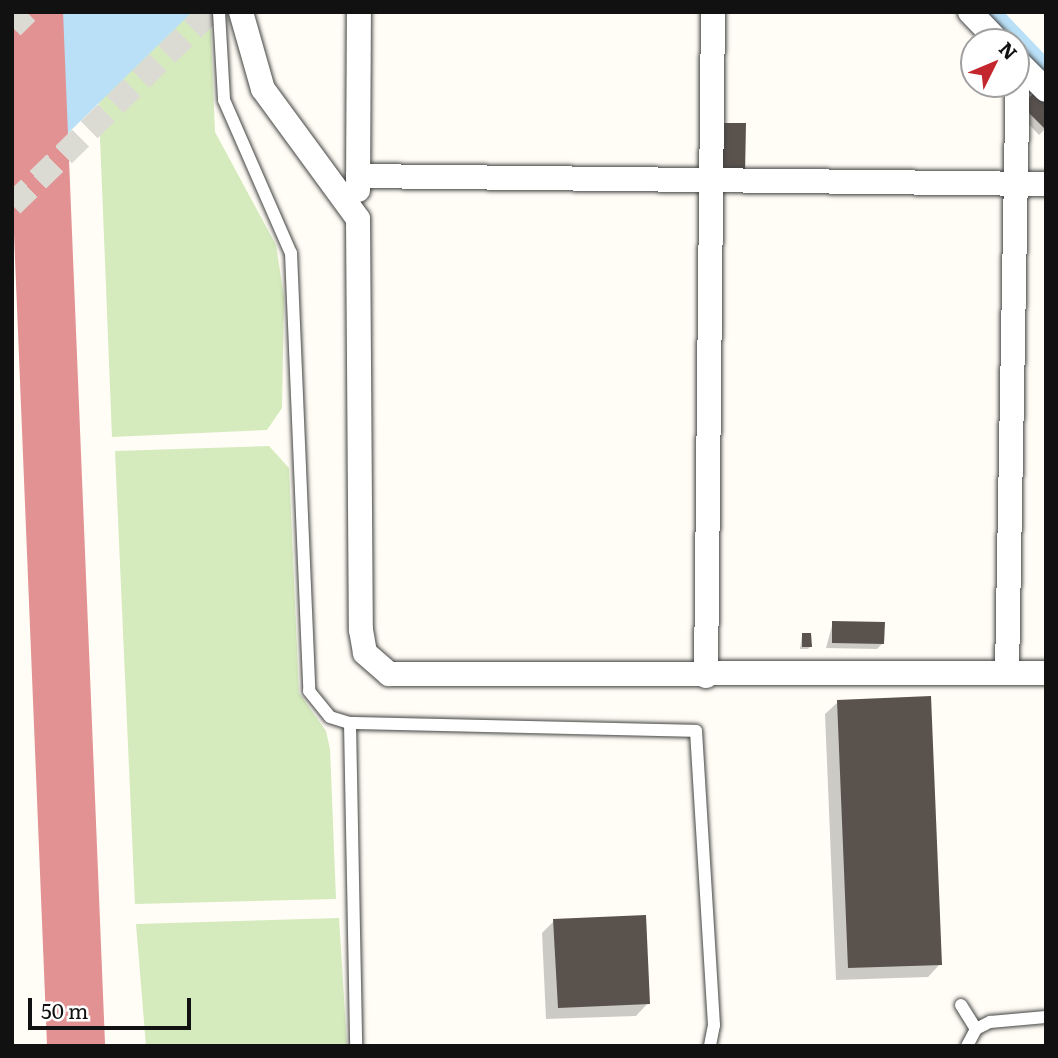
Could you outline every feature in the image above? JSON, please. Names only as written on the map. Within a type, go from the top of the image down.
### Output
[{"type":"street","points":[[242,12],[263,89],[358,219]]},
{"type":"street","points":[[359,12],[358,219],[365,653],[388,674],[706,676],[1046,673]]},
{"type":"street","points":[[706,676],[713,12]]},
{"type":"street","points":[[970,12],[985,28]]},
{"type":"street","points":[[1030,74],[1046,90]]},
{"type":"street","points":[[1007,672],[1016,98]]},
{"type":"street","points":[[358,176],[1046,184]]},
{"type":"lane","points":[[219,12],[223,100],[291,253],[309,691],[330,717],[350,723],[696,731],[715,1025],[710,1046]]},
{"type":"lane","points":[[350,723],[356,1046]]},
{"type":"lane","points":[[961,1005],[976,1029]]},
{"type":"lane","points":[[967,1046],[976,1029],[1005,1019],[1046,1017]]},
{"type":"green space","points":[[95,12],[210,12],[215,132],[276,245],[284,298],[282,408],[267,430],[112,437]]},
{"type":"green space","points":[[269,446],[289,468],[299,693],[326,731],[330,749],[336,899],[135,904],[115,451]]},
{"type":"green space","points":[[339,918],[347,1046],[146,1046],[136,924]]},
{"type":"water","points":[[40,12],[192,12],[12,188],[12,40]]},
{"type":"water","points":[[979,12],[1004,12],[1019,28],[994,28]]},
{"type":"water","points":[[1030,39],[1046,56],[1046,81],[1030,64]]},
{"type":"building","points":[[1038,89],[1046,96],[1046,130],[1021,105]]},
{"type":"building","points":[[720,123],[746,123],[745,174],[719,173]]},
{"type":"building","points":[[832,621],[885,622],[884,644],[832,643]]},
{"type":"building","points":[[802,633],[811,633],[812,647],[802,647]]},
{"type":"building","points":[[931,696],[942,965],[848,968],[837,700]]},
{"type":"building","points":[[646,915],[650,1004],[558,1008],[553,919]]},
{"type":"taxiway","points":[[34,12],[76,1046]]},
{"type":"tunnel","points":[[12,27],[27,12]]},
{"type":"tunnel","points":[[12,205],[210,12]]}]
